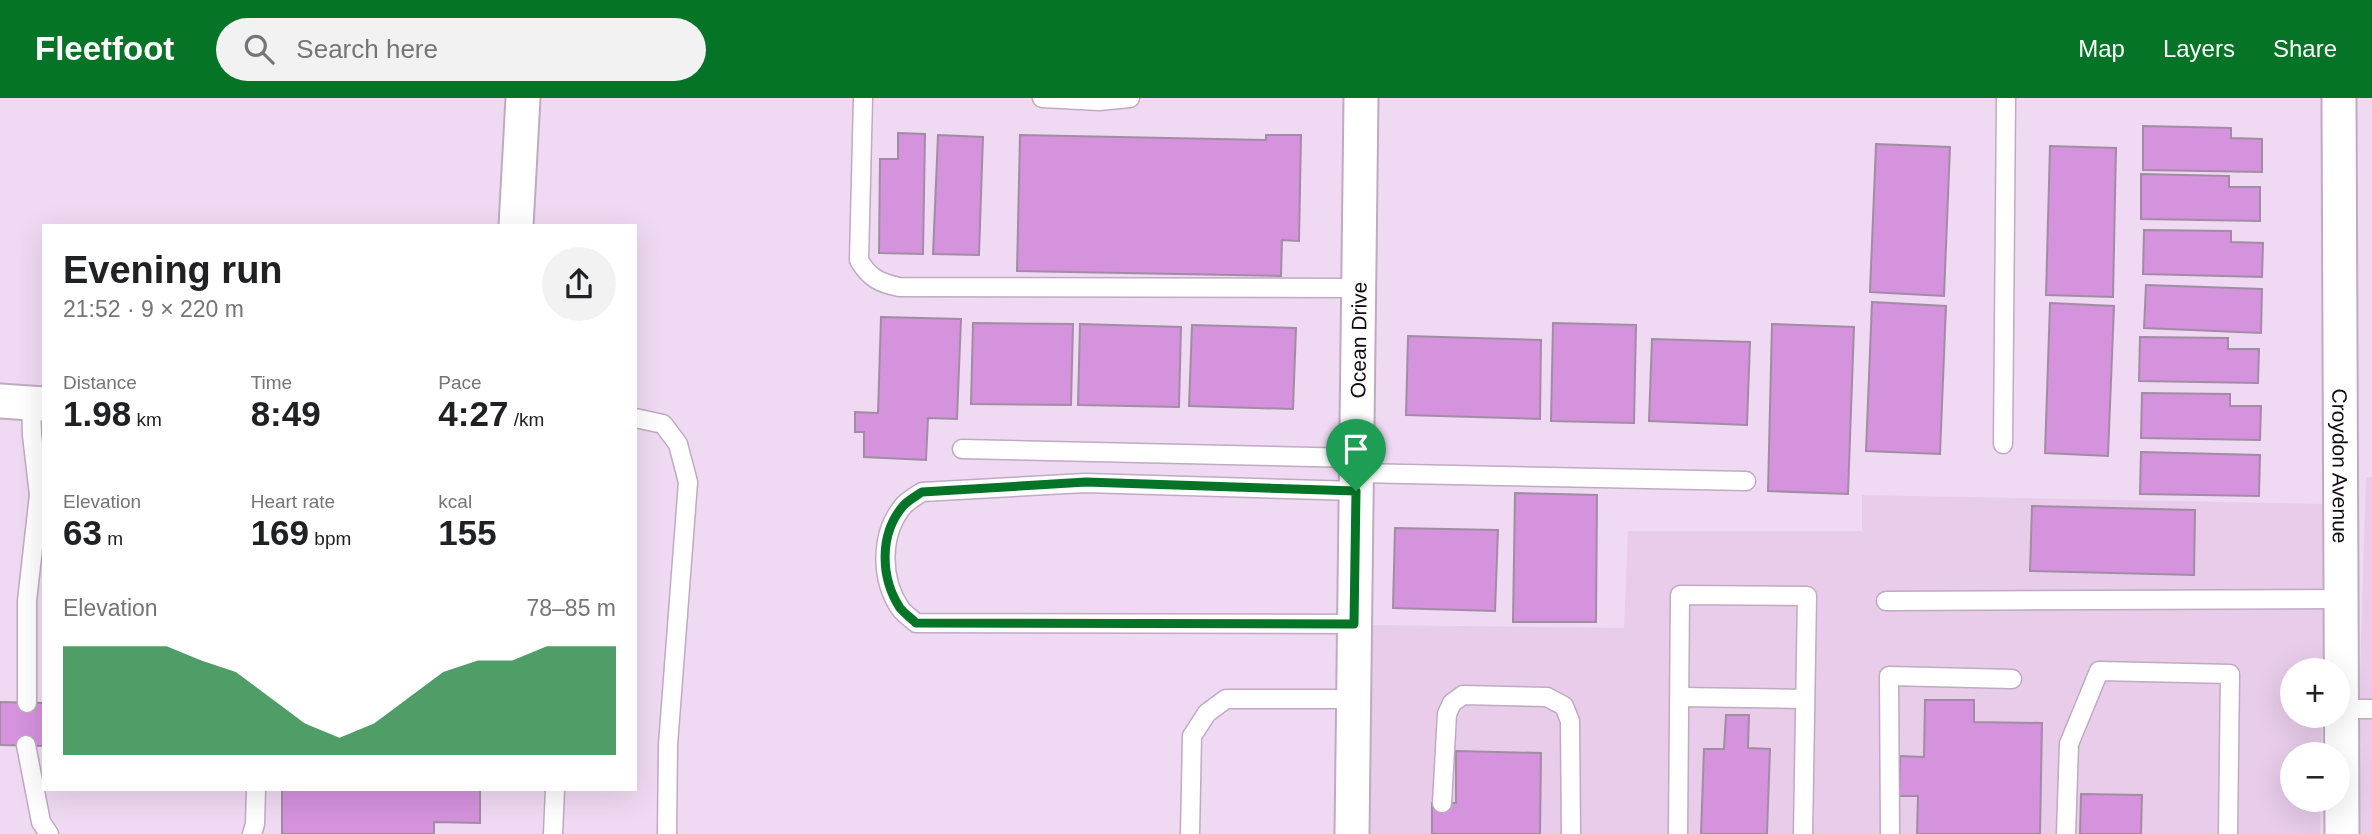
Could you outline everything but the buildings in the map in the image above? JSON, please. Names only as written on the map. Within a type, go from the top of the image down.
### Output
[{"type":"street","points":[[516,224],[523,98]]},
{"type":"street","name":"Ocean Drive","points":[[1352,834],[1361,98]]},
{"type":"street","name":"Croydon Avenue","points":[[2339,98],[2341,599],[2357,709],[2342,834]]},
{"type":"lane","points":[[863,98],[859,260],[867,274],[881,283],[899,287],[1358,288]]},
{"type":"lane","points":[[1042,98],[1099,101],[1130,98]]},
{"type":"lane","points":[[2003,444],[2006,98]]},
{"type":"lane","points":[[25,403],[42,493],[37,570],[27,601],[27,703]]},
{"type":"lane","points":[[637,418],[663,424],[678,444],[688,482],[668,744],[667,834]]},
{"type":"lane","points":[[962,449],[1356,474],[1746,481]]},
{"type":"lane","points":[[1354,624],[916,623],[901,609],[885,575],[892,521],[906,503],[922,492],[1086,482],[1356,474]]},
{"type":"lane","points":[[1678,834],[1680,595],[1807,596],[1802,834]]},
{"type":"lane","points":[[1886,601],[2341,599]]},
{"type":"lane","points":[[2066,834],[2069,744],[2099,671],[2230,674],[2228,834]]},
{"type":"lane","points":[[1891,834],[1889,676],[2012,679]]},
{"type":"lane","points":[[1442,803],[1447,714],[1452,703],[1463,695],[1547,697],[1564,706],[1570,721],[1571,834]]},
{"type":"lane","points":[[1680,697],[1805,699]]},
{"type":"lane","points":[[1190,834],[1192,736],[1207,713],[1226,699],[1353,699]]},
{"type":"lane","points":[[26,745],[41,822],[48,834]]},
{"type":"lane","points":[[252,834],[256,791]]},
{"type":"lane","points":[[554,834],[555,791]]},
{"type":"shaded area","points":[[2366,477],[2372,477],[2372,834],[2355,834]]},
{"type":"shaded area","points":[[1862,495],[2326,504],[2323,658],[2280,658],[2280,728],[2322,728],[2322,742],[2280,742],[2280,812],[2321,812],[2320,834],[1368,834],[1370,625],[1624,628],[1628,531],[1862,531]]},
{"type":"route","points":[[1086,482],[1356,491],[1354,624],[916,623],[901,609],[885,575],[892,521],[906,503],[922,492],[1086,482]]}]
